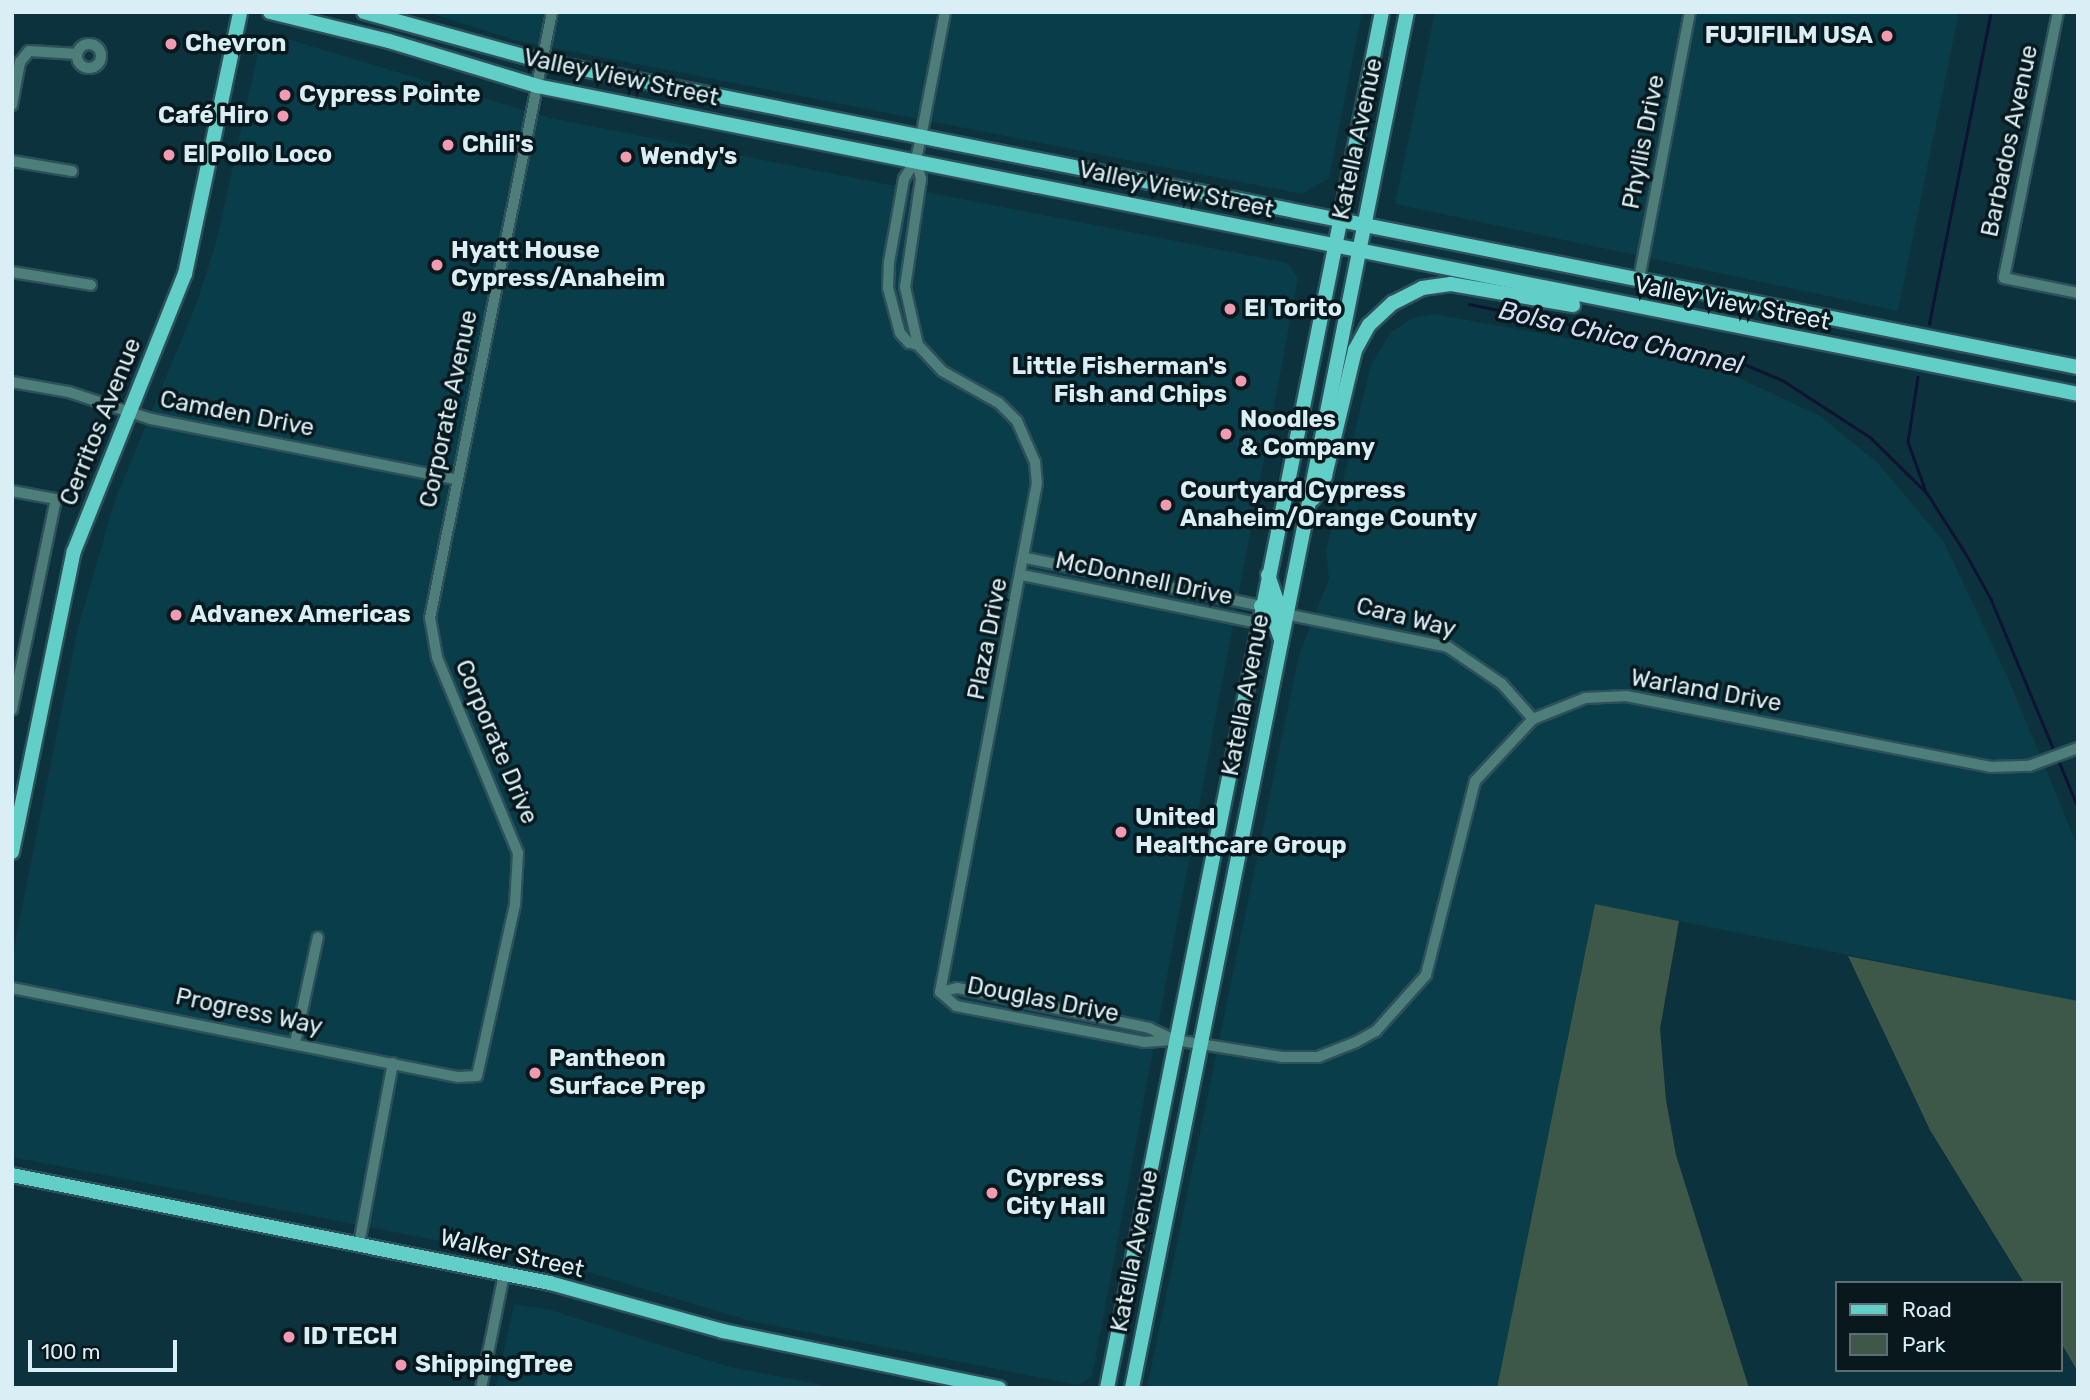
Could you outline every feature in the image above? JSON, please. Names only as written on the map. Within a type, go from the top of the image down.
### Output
[{"type":"main road","name":"Cerritos Avenue","points":[[12,852],[18,790],[74,551],[185,274],[240,12]]},
{"type":"main road","name":"Valley View Street","points":[[270,12],[390,41],[537,86],[916,159],[1358,252],[2078,394]]},
{"type":"main road","name":"Valley View Street","points":[[364,12],[542,61],[2078,368]]},
{"type":"main road","name":"Katella Avenue","points":[[1107,1388],[1261,606],[1382,12]]},
{"type":"main road","name":"Katella Avenue","points":[[1132,1388],[1407,12]]},
{"type":"main road","points":[[1306,513],[1325,476],[1355,350],[1369,325],[1393,303],[1422,288],[1451,284],[1600,309],[1621,305]]},
{"type":"main road","points":[[1268,573],[1279,607],[1285,614]]},
{"type":"main road","points":[[1261,606],[1271,612],[1281,639]]},
{"type":"main road","name":"Walker Street","points":[[12,1175],[504,1274],[723,1331],[999,1388]]},
{"type":"street","name":"Corporate Avenue","points":[[430,618],[455,479],[552,12]]},
{"type":"street","points":[[916,159],[945,12]]},
{"type":"street","name":"Phyllis Drive","points":[[1639,279],[1690,12]]},
{"type":"street","name":"Barbados Avenue","points":[[2058,12],[2004,278],[2078,293]]},
{"type":"street","points":[[12,105],[20,62],[29,51],[77,54]]},
{"type":"street","name":"Plaza Drive","points":[[916,159],[904,179],[888,288],[900,333],[909,343],[918,345]]},
{"type":"street","name":"Plaza Drive","points":[[916,159],[921,179],[905,288],[918,345],[942,371],[999,403],[1028,443],[1037,483],[1026,558],[940,992]]},
{"type":"street","points":[[12,161],[72,171]]},
{"type":"street","points":[[12,272],[91,285]]},
{"type":"street","name":"Camden Drive","points":[[12,383],[69,393],[128,413],[455,479]]},
{"type":"street","points":[[12,491],[56,499],[12,709]]},
{"type":"street","name":"McDonnell Drive","points":[[1026,558],[1261,606]]},
{"type":"street","name":"McDonnell Drive","points":[[1022,575],[1258,623]]},
{"type":"street","name":"Cara Way","points":[[1285,614],[1448,647],[1502,684],[1533,719]]},
{"type":"street","name":"Corporate Drive","points":[[430,618],[437,657],[511,828],[519,882],[477,1076]]},
{"type":"street","name":"Warland Drive","points":[[1199,1045],[1282,1057],[1318,1057],[1376,1031],[1426,975],[1437,947],[1475,781],[1533,719],[1585,698],[1626,696],[1991,767],[2017,768],[2050,760],[2078,748]]},
{"type":"street","points":[[295,1043],[317,937]]},
{"type":"street","name":"Progress Way","points":[[12,988],[458,1077],[477,1076]]},
{"type":"street","name":"Douglas Drive","points":[[940,992],[958,988],[1149,1028],[1175,1040],[1199,1045]]},
{"type":"street","name":"Douglas Drive","points":[[940,992],[956,1006],[1144,1042],[1175,1040]]},
{"type":"street","points":[[359,1244],[393,1063]]},
{"type":"street","points":[[481,1388],[504,1274]]},
{"type":"shaded area","points":[[426,12],[1362,12],[1329,178],[1302,194],[518,41]]},
{"type":"shaded area","points":[[1435,12],[1959,12],[1898,311],[1395,204]]},
{"type":"shaded area","points":[[274,35],[550,118],[1288,263],[1298,278],[1092,1377],[1078,1385],[750,1321],[568,1266],[12,1157],[12,958],[78,628],[115,500],[197,302],[217,239],[261,39]]},
{"type":"shaded area","points":[[1434,314],[1709,364],[1820,416],[1878,463],[1944,542],[2008,678],[2078,847],[2078,1001],[1595,904],[1497,1388],[1147,1388],[1299,655],[1329,579],[1326,550],[1371,365],[1391,332],[1413,318]]},
{"type":"shaded area","points":[[514,1304],[551,1310],[730,1367],[839,1388],[496,1388]]},
{"type":"green space","points":[[1595,904],[1679,921],[1660,1029],[1666,1100],[1676,1155],[1749,1388],[1497,1388]]},
{"type":"green space","points":[[1848,956],[2078,1001],[2078,1372],[2062,1344],[2062,1281],[2023,1281],[1930,1130]]},
{"type":"waterway","points":[[1929,324],[1991,12]]},
{"type":"waterway","name":"Bolsa Chica Channel","points":[[1469,304],[1707,352],[1744,364],[1784,381],[1870,437],[1927,493],[1966,554],[1991,599],[2055,753]]},
{"type":"waterway","points":[[1918,377],[1908,442],[1925,489]]},
{"type":"waterway","name":"Bolsa Chica Channel","points":[[2058,759],[2078,807]]},
{"type":"place","name":"FUJIFILM USA","points":[[1887,36]]},
{"type":"place","name":"Chevron","points":[[171,44]]},
{"type":"place","name":"Cypress Pointe","points":[[285,95]]},
{"type":"place","name":"Café Hiro","points":[[283,116]]},
{"type":"place","name":"Chili's","points":[[448,145]]},
{"type":"place","name":"El Pollo Loco","points":[[169,155]]},
{"type":"place","name":"Wendy's","points":[[626,157]]},
{"type":"place","name":"Hyatt House Cypress/Anaheim","points":[[437,265]]},
{"type":"place","name":"El Torito","points":[[1230,309]]},
{"type":"place","name":"Little Fisherman's Fish and Chips","points":[[1241,381]]},
{"type":"place","name":"Noodles & Company","points":[[1226,434]]},
{"type":"place","name":"Courtyard Cypress Anaheim/Orange County","points":[[1166,505]]},
{"type":"place","name":"Advanex Americas","points":[[176,615]]},
{"type":"place","name":"United Healthcare Group","points":[[1121,832]]},
{"type":"place","name":"Pantheon Surface Prep","points":[[535,1073]]},
{"type":"place","name":"Cypress City Hall","points":[[992,1193]]},
{"type":"place","name":"ID TECH","points":[[289,1337]]},
{"type":"place","name":"ShippingTree","points":[[401,1365]]}]
